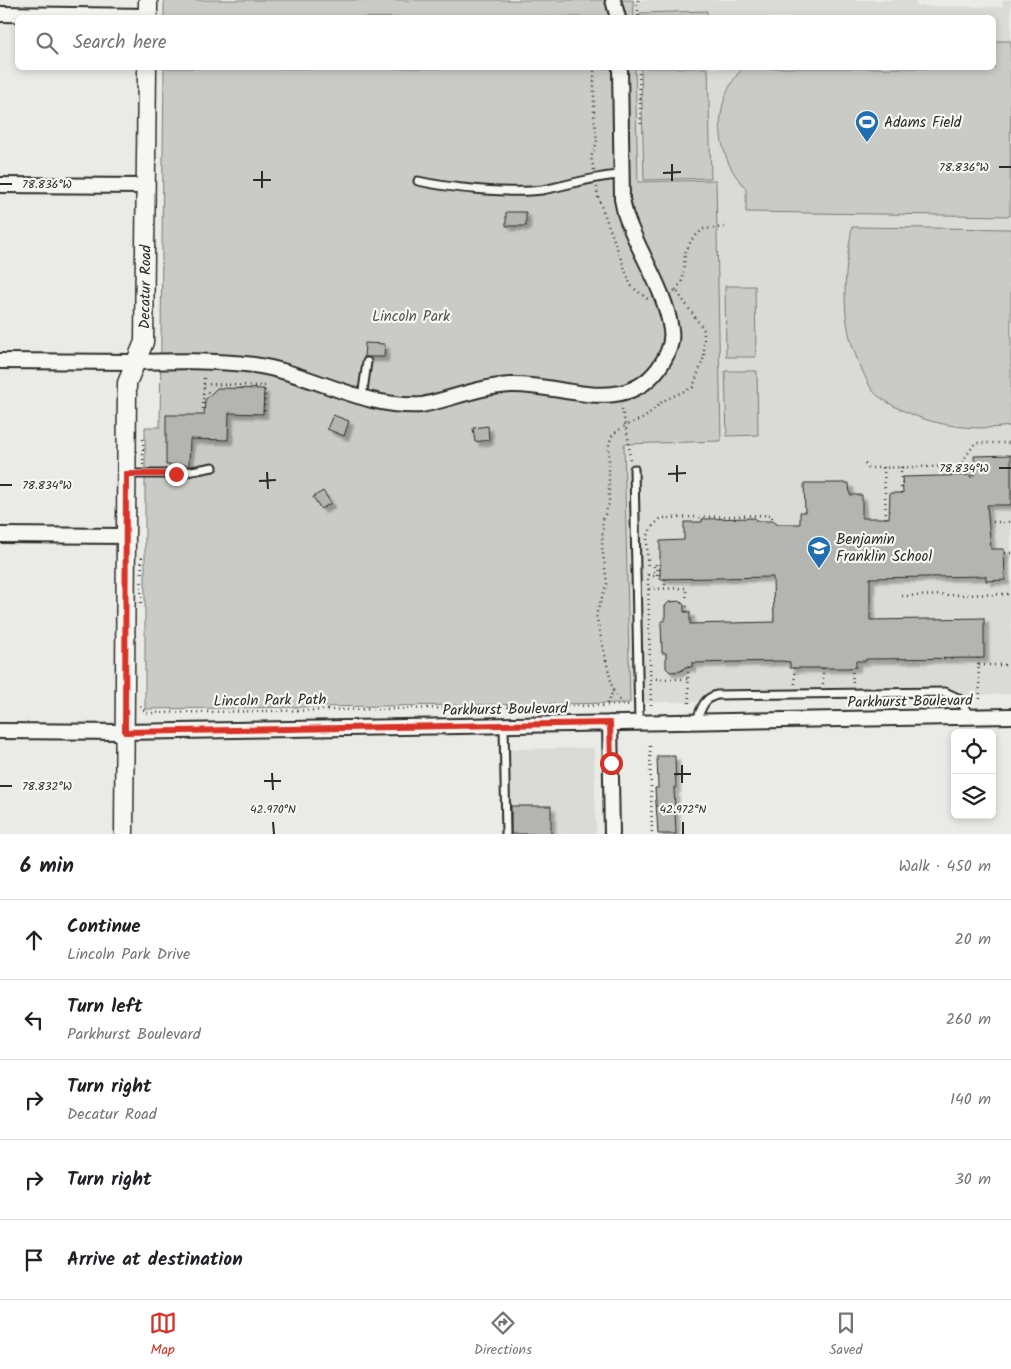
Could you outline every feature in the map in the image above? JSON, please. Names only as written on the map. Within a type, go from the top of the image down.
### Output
[{"type":"street","points":[[613,0],[617,15]]},
{"type":"street","points":[[0,14],[148,11]]},
{"type":"street","name":"Decatur Road","points":[[124,834],[127,383],[144,342],[148,70]]},
{"type":"street","points":[[0,361],[186,361],[254,365],[294,374],[362,398],[392,405],[422,405],[510,385],[602,395],[619,394],[635,389],[650,380],[666,358],[671,332],[663,298],[627,220],[622,199],[620,70]]},
{"type":"street","points":[[0,185],[146,186]]},
{"type":"street","points":[[0,535],[126,536]]},
{"type":"street","name":"Parkhurst Boulevard","points":[[0,731],[125,732],[1011,716]]},
{"type":"street","points":[[610,723],[612,834]]},
{"type":"lane","points":[[418,181],[440,186],[540,190],[603,176],[622,175]]},
{"type":"lane","points":[[362,398],[367,362]]},
{"type":"lane","points":[[126,474],[176,474],[213,467]]},
{"type":"lane","points":[[634,469],[638,723]]},
{"type":"lane","points":[[696,722],[707,699],[727,695],[945,692],[958,698],[970,717]]},
{"type":"lane","points":[[504,725],[506,834]]},
{"type":"path","points":[[638,0],[638,15]]},
{"type":"path","points":[[639,70],[641,127]]},
{"type":"path","points":[[676,290],[683,280],[685,252],[692,239],[704,228],[727,227]]},
{"type":"path","points":[[199,370],[205,370],[203,409]]},
{"type":"path","points":[[204,386],[210,394]]},
{"type":"path","points":[[204,386],[265,386],[264,414]]},
{"type":"path","points":[[620,400],[630,452]]},
{"type":"path","points":[[963,466],[963,462],[975,443],[1011,443]]},
{"type":"path","points":[[864,463],[868,468],[963,466],[971,471],[971,480]]},
{"type":"path","points":[[884,467],[886,518]]},
{"type":"path","points":[[901,467],[901,493]]},
{"type":"path","points":[[651,705],[648,533],[655,522],[661,518],[772,516],[772,521]]},
{"type":"path","points":[[988,522],[1011,522]]},
{"type":"path","points":[[141,550],[141,607]]},
{"type":"path","points":[[1005,553],[1011,553]]},
{"type":"path","points":[[648,576],[654,576],[654,564],[656,564],[657,576],[659,576],[660,564]]},
{"type":"path","points":[[665,579],[665,589]]},
{"type":"path","points":[[648,589],[686,588],[687,612]]},
{"type":"path","points":[[902,596],[1011,594]]},
{"type":"path","points":[[978,658],[980,699]]},
{"type":"path","points":[[979,666],[1011,665]]},
{"type":"path","points":[[688,667],[689,705]]},
{"type":"path","points":[[852,667],[853,685]]},
{"type":"path","points":[[794,668],[795,686]]},
{"type":"path","points":[[823,668],[823,685]]},
{"type":"path","points":[[650,680],[688,679]]},
{"type":"path","points":[[613,691],[623,705]]},
{"type":"path","name":"Lincoln Park Path","points":[[138,702],[147,713],[633,705]]},
{"type":"path","points":[[650,746],[652,834]]},
{"type":"path","points":[[651,772],[658,772]]},
{"type":"shaded area","name":"Benjamin Franklin School","points":[[633,0],[916,0],[916,6],[1002,7],[1003,0],[1011,0],[1011,694],[630,703],[624,444],[721,441],[715,180],[638,182],[635,70],[996,70],[996,15],[634,15]]},
{"type":"shaded area","points":[[594,748],[596,834],[501,834],[499,749]]},
{"type":"green space","points":[[164,0],[633,0],[634,15],[164,15]]},
{"type":"green space","points":[[707,11],[707,15],[640,15],[640,13]]},
{"type":"green space","name":"Adams Field","points":[[996,41],[1011,41],[1010,216],[746,212],[746,188],[735,175],[728,160],[720,128],[725,96],[741,70],[996,70]]},
{"type":"green space","name":"Lincoln Park","points":[[164,70],[635,70],[638,182],[716,180],[721,441],[624,444],[630,703],[145,709],[145,427],[160,427]]},
{"type":"green space","points":[[641,70],[708,70],[711,178],[644,180]]},
{"type":"green space","points":[[852,227],[1011,229],[1011,426],[988,428],[943,424],[915,416],[892,405],[872,390],[855,354],[846,318],[845,282]]},
{"type":"green space","points":[[725,286],[755,286],[756,357],[726,357]]},
{"type":"green space","points":[[725,371],[757,371],[758,435],[727,436]]},
{"type":"building","points":[[506,212],[526,212],[526,226],[506,226]]},
{"type":"building","points":[[365,343],[385,344],[384,357],[364,357]]},
{"type":"building","points":[[217,388],[264,389],[263,414],[229,413],[228,440],[190,439],[189,465],[166,465],[166,415],[204,415],[205,400]]},
{"type":"building","points":[[333,415],[349,421],[344,436],[327,429]]},
{"type":"building","points":[[488,426],[489,440],[475,442],[473,428]]},
{"type":"building","name":"Benjamin Franklin School","points":[[1011,455],[1011,505],[987,505],[991,549],[1004,549],[1005,580],[986,581],[986,576],[870,578],[870,620],[984,618],[984,658],[866,659],[866,661],[856,661],[856,667],[848,668],[790,668],[790,662],[782,661],[692,663],[692,667],[685,667],[681,671],[670,672],[666,668],[666,653],[662,653],[661,621],[665,621],[665,606],[669,602],[680,601],[684,605],[684,612],[690,612],[690,624],[774,622],[773,577],[660,579],[660,541],[684,540],[684,522],[702,522],[702,519],[755,518],[756,521],[775,521],[775,524],[800,524],[800,512],[805,512],[804,483],[849,483],[850,495],[862,495],[862,518],[889,518],[890,493],[903,493],[902,477],[975,475],[974,456]]},
{"type":"building","points":[[323,491],[331,503],[321,509],[313,497]]},
{"type":"building","points":[[657,756],[675,756],[676,834],[658,834],[655,788],[658,788]]},
{"type":"building","points":[[511,806],[551,806],[551,834],[511,834]]},
{"type":"place","name":"Adams Field","points":[[867,143]]},
{"type":"place","name":"Benjamin Franklin School","points":[[819,569]]},
{"type":"route","points":[[176,474],[126,474],[125,732],[610,723],[611,763]]}]
